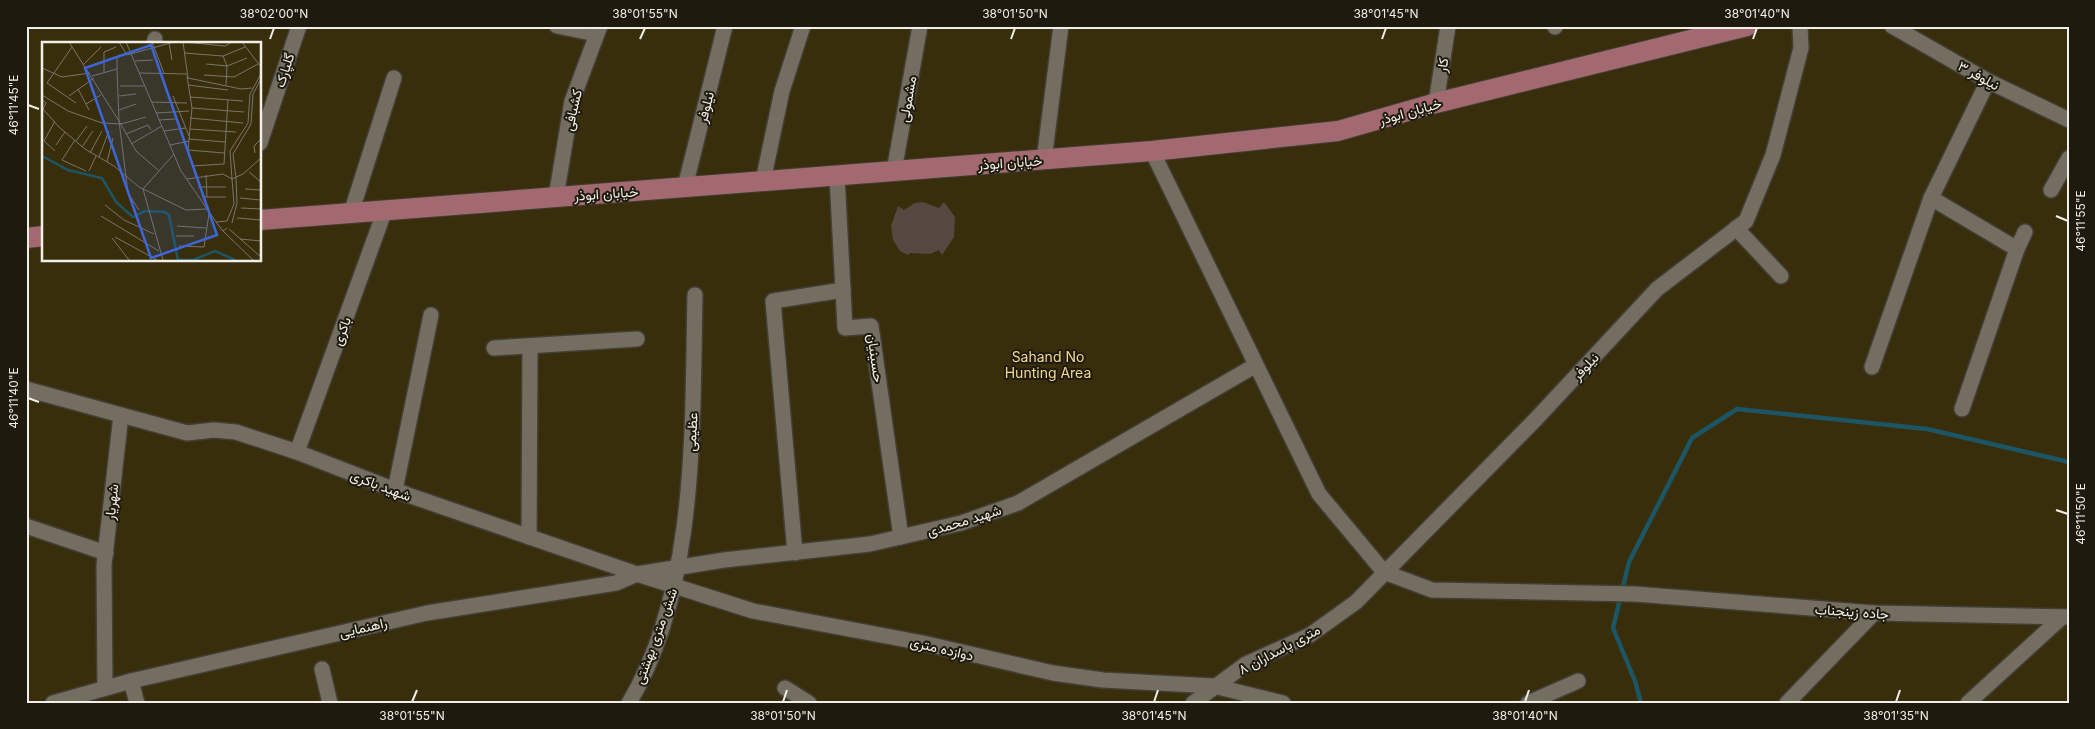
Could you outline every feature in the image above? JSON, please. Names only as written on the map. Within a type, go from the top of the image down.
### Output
[{"type":"main road","name":"خیابان ابوذر","points":[[261,220],[1152,152],[1338,131],[1436,103],[1747,26]]},
{"type":"main road","points":[[26,238],[42,236]]},
{"type":"street","name":"گلپارک","points":[[261,140],[299,26]]},
{"type":"street","points":[[557,26],[598,30]]},
{"type":"street","name":"نیلوفر","points":[[685,187],[725,26]]},
{"type":"street","points":[[763,181],[782,91],[803,26]]},
{"type":"street","name":"مشمولی","points":[[894,171],[920,26]]},
{"type":"street","points":[[1044,160],[1061,26]]},
{"type":"street","name":"کار","points":[[1436,103],[1448,26]]},
{"type":"street","name":"نیلوفر","points":[[1384,572],[1536,419],[1656,289],[1746,221],[1773,155],[1801,48],[1800,26]]},
{"type":"street","name":"نیلوفر ۳","points":[[1892,26],[1988,81],[2069,120]]},
{"type":"street","name":"کشبافی","points":[[556,197],[572,101],[598,30]]},
{"type":"street","points":[[351,213],[394,78]]},
{"type":"street","points":[[1872,367],[1931,198],[1988,81]]},
{"type":"street","points":[[1152,152],[1319,494],[1384,572]]},
{"type":"street","points":[[2051,190],[2069,158]]},
{"type":"street","name":"حسینیان","points":[[837,176],[845,328],[871,326],[901,537]]},
{"type":"street","points":[[1931,198],[2017,248]]},
{"type":"street","name":"باکری","points":[[297,452],[385,210]]},
{"type":"street","points":[[1736,228],[1781,276]]},
{"type":"street","points":[[1962,409],[2017,248],[2025,232]]},
{"type":"street","points":[[795,553],[773,301],[843,290]]},
{"type":"street","name":"عظیمی","points":[[678,568],[692,440],[695,295]]},
{"type":"street","points":[[395,490],[431,315]]},
{"type":"street","points":[[494,348],[530,348],[637,339]]},
{"type":"street","points":[[529,537],[530,348]]},
{"type":"street","name":"شهید محمدی","points":[[637,574],[724,560],[870,544],[961,523],[1018,503],[1256,365]]},
{"type":"street","points":[[26,389],[121,415]]},
{"type":"street","name":"شهید باکری","points":[[121,415],[187,433],[214,430],[236,432],[297,452],[395,490],[637,574]]},
{"type":"street","name":"شهریار","points":[[105,688],[106,553],[121,415]]},
{"type":"street","points":[[26,526],[106,553]]},
{"type":"street","name":"شش متری بهشتی","points":[[629,703],[644,675],[678,568]]},
{"type":"street","name":"جاده زینجناب","points":[[1384,572],[1432,590],[1635,594],[1874,613],[2065,617]]},
{"type":"street","name":"۸ متری پاسداران","points":[[1193,703],[1246,664],[1310,635],[1356,602],[1384,572]]},
{"type":"street","points":[[637,574],[673,587]]},
{"type":"street","name":"راهنمایی","points":[[53,703],[72,700],[131,681],[427,613],[616,583],[637,574]]},
{"type":"street","name":"دوازده متری","points":[[673,587],[753,611],[923,643],[1053,673],[1103,680],[1214,686],[1283,703]]},
{"type":"street","points":[[1787,703],[1874,613]]},
{"type":"street","points":[[1968,703],[2065,617]]},
{"type":"street","points":[[322,669],[330,703]]},
{"type":"street","points":[[131,681],[137,703]]},
{"type":"street","points":[[1528,703],[1578,681]]},
{"type":"street","points":[[785,688],[809,703]]},
{"type":"green space","name":"Sahand No Hunting Area","points":[[26,26],[2069,26],[2069,703],[26,703]]},
{"type":"building","points":[[923,202],[939,208],[944,202],[955,217],[954,237],[942,255],[939,250],[930,254],[910,253],[908,255],[900,251],[893,240],[891,226],[898,206],[904,210],[915,203]]},
{"type":"waterway","points":[[1641,703],[1635,681],[1613,628],[1629,562],[1692,438],[1737,409],[1927,429],[2069,462]]}]
